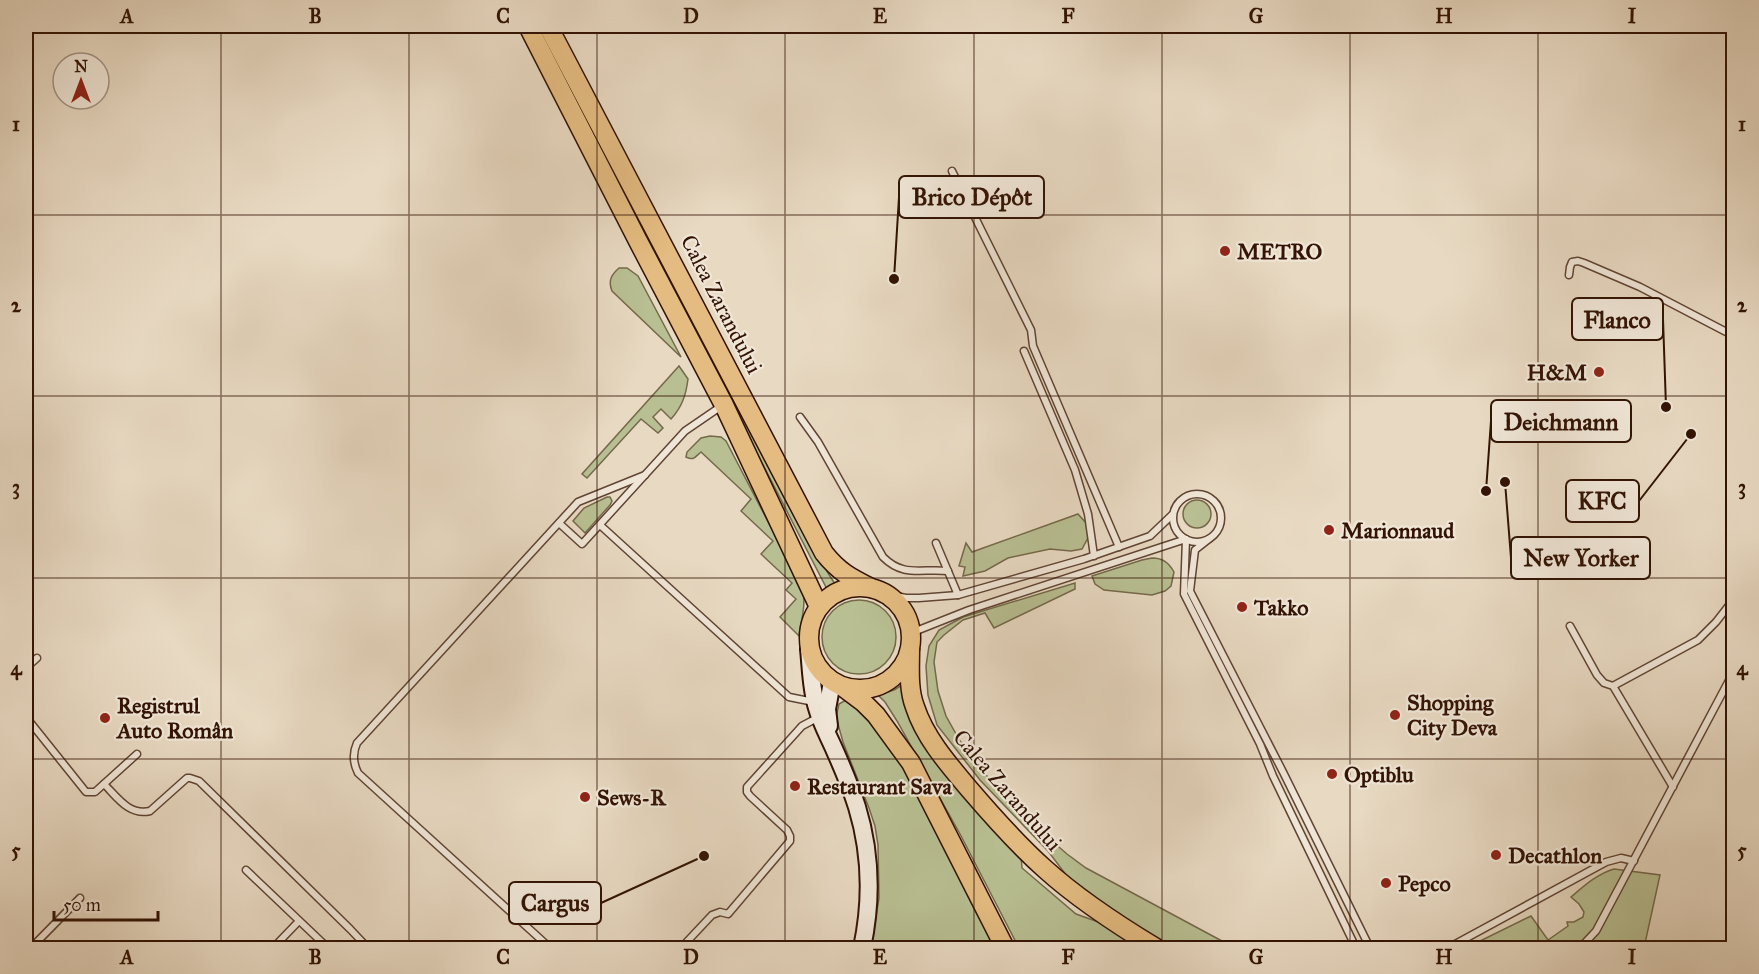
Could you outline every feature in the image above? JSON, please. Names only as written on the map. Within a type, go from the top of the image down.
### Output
[{"type":"main road","name":"Calea Zarandului","points":[[528,26],[724,405],[819,607]]},
{"type":"main road","name":"Calea Zarandului","points":[[548,26],[824,553],[845,574],[898,604],[907,618],[911,641],[911,690],[913,704],[920,722],[954,771],[1004,829],[1046,870],[1092,906],[1156,948]]},
{"type":"main road","points":[[862,948],[867,928],[869,898],[865,836],[850,786],[818,710],[808,634],[819,607],[829,597],[855,587],[878,591]]},
{"type":"main road","points":[[837,684],[856,689],[870,688],[884,683],[896,675],[905,663],[911,641]]},
{"type":"main road","points":[[809,648],[815,664],[824,675],[863,702],[876,715],[911,763],[1005,948]]},
{"type":"main road","points":[[836,753],[827,709],[837,684]]},
{"type":"lane","points":[[952,171],[1031,330],[1033,346],[1119,548]]},
{"type":"lane","points":[[1569,275],[1572,262],[1584,263],[1640,287],[1734,336]]},
{"type":"lane","points":[[1024,351],[1075,470],[1086,506],[1094,556]]},
{"type":"lane","points":[[559,523],[582,544],[685,431],[724,405]]},
{"type":"lane","points":[[800,417],[818,442],[883,557],[904,570],[948,571]]},
{"type":"lane","points":[[548,946],[358,773],[353,759],[357,743],[578,502],[645,475]]},
{"type":"lane","points":[[1209,539],[1201,542],[1186,539],[1177,532],[1172,515],[1176,505],[1186,495],[1199,493],[1212,498],[1220,509],[1221,516],[1218,530],[1209,539],[1195,550],[1190,591],[1370,948]]},
{"type":"lane","points":[[878,591],[913,598],[958,595],[1119,548],[1150,536],[1172,515]]},
{"type":"lane","points":[[600,525],[789,697],[818,710],[747,788],[750,796],[787,830],[790,841],[728,914],[720,912],[712,915],[681,948]]},
{"type":"lane","points":[[911,641],[948,617],[1186,539]]},
{"type":"lane","points":[[1186,539],[1184,594],[1260,744],[1273,776],[1356,948]]},
{"type":"lane","points":[[936,543],[958,595]]},
{"type":"lane","points":[[1613,686],[1698,640],[1716,622],[1734,597]]},
{"type":"lane","points":[[1570,626],[1597,675],[1604,683],[1613,686],[1673,787]]},
{"type":"lane","points":[[26,668],[37,658]]},
{"type":"lane","points":[[1580,948],[1596,931],[1734,671]]},
{"type":"lane","points":[[26,717],[86,792],[95,792],[137,754]]},
{"type":"lane","points":[[104,784],[129,809],[144,812],[150,811],[187,778],[199,781],[368,948]]},
{"type":"lane","points":[[1448,948],[1606,862],[1621,858],[1634,861]]},
{"type":"lane","points":[[246,870],[328,948]]},
{"type":"lane","points":[[31,948],[80,898]]},
{"type":"lane","points":[[273,948],[299,921]]},
{"type":"green space","points":[[540,32],[603,140],[837,587],[828,591]]},
{"type":"green space","points":[[619,268],[627,268],[638,276],[681,357],[612,291],[611,278]]},
{"type":"green space","points":[[679,366],[688,379],[686,390],[681,405],[671,419],[661,409],[653,417],[663,428],[658,433],[641,419],[587,478],[582,474]]},
{"type":"green space","points":[[721,437],[726,441],[802,587],[804,605],[799,636],[780,617],[796,599],[786,590],[792,583],[761,554],[773,541],[741,511],[751,499],[701,452],[693,458],[686,457],[687,452],[701,438]]},
{"type":"green space","points":[[610,497],[612,501],[610,505],[585,533],[573,521],[584,508]]},
{"type":"green space","points":[[1197,500],[1207,504],[1211,514],[1207,524],[1197,528],[1187,524],[1183,514],[1187,504]]},
{"type":"green space","points":[[1078,514],[1087,524],[1090,534],[1082,549],[1071,551],[1050,549],[1008,558],[985,571],[963,576],[965,567],[959,566],[966,543],[972,552]]},
{"type":"green space","points":[[1152,558],[1165,562],[1174,572],[1171,586],[1165,591],[1152,595],[1104,590],[1095,584],[1092,576]]},
{"type":"green space","points":[[1075,583],[1075,589],[994,628],[985,613],[963,620],[937,642],[934,662],[938,691],[946,716],[960,741],[1007,802],[1067,854],[1086,868],[1235,948],[1164,948],[1079,892],[1048,851],[980,780],[937,725],[928,695],[926,666],[929,646],[939,630],[963,617]]},
{"type":"green space","points":[[859,600],[873,603],[885,611],[893,623],[896,637],[893,651],[885,663],[873,671],[859,674],[845,671],[833,663],[825,651],[822,637],[825,623],[833,611],[845,603]]},
{"type":"green space","points":[[907,682],[905,696],[1021,856],[1022,868],[1076,914],[1104,924],[1143,948],[1019,948],[960,834],[897,721],[878,695],[894,690]]},
{"type":"green space","points":[[846,700],[887,732],[1000,948],[871,948],[879,898],[878,845],[875,826],[843,742],[836,717],[839,704]]},
{"type":"green space","points":[[1614,869],[1660,875],[1644,948],[1479,948],[1484,946],[1480,941],[1531,916],[1548,940],[1568,926],[1567,922],[1574,922],[1583,917],[1584,912],[1571,897],[1596,877]]},
{"type":"place","name":"METRO","points":[[1225,251]]},
{"type":"place","name":"Brico Dépôt","points":[[894,279]]},
{"type":"place","name":"H&M","points":[[1599,372]]},
{"type":"place","name":"Flanco","points":[[1666,407]]},
{"type":"place","name":"KFC","points":[[1691,434]]},
{"type":"place","name":"New Yorker","points":[[1505,482]]},
{"type":"place","name":"Deichmann","points":[[1486,491]]},
{"type":"place","name":"Marionnaud","points":[[1329,530]]},
{"type":"place","name":"Takko","points":[[1242,607]]},
{"type":"place","name":"Shopping City Deva","points":[[1395,715]]},
{"type":"place","name":"Registrul Auto Român","points":[[105,718]]},
{"type":"place","name":"Optiblu","points":[[1332,774]]},
{"type":"place","name":"Restaurant Sava","points":[[795,786]]},
{"type":"place","name":"Sews-R","points":[[585,797]]},
{"type":"place","name":"Decathlon","points":[[1496,855]]},
{"type":"place","name":"Cargus","points":[[704,856]]},
{"type":"place","name":"Pepco","points":[[1386,883]]}]
